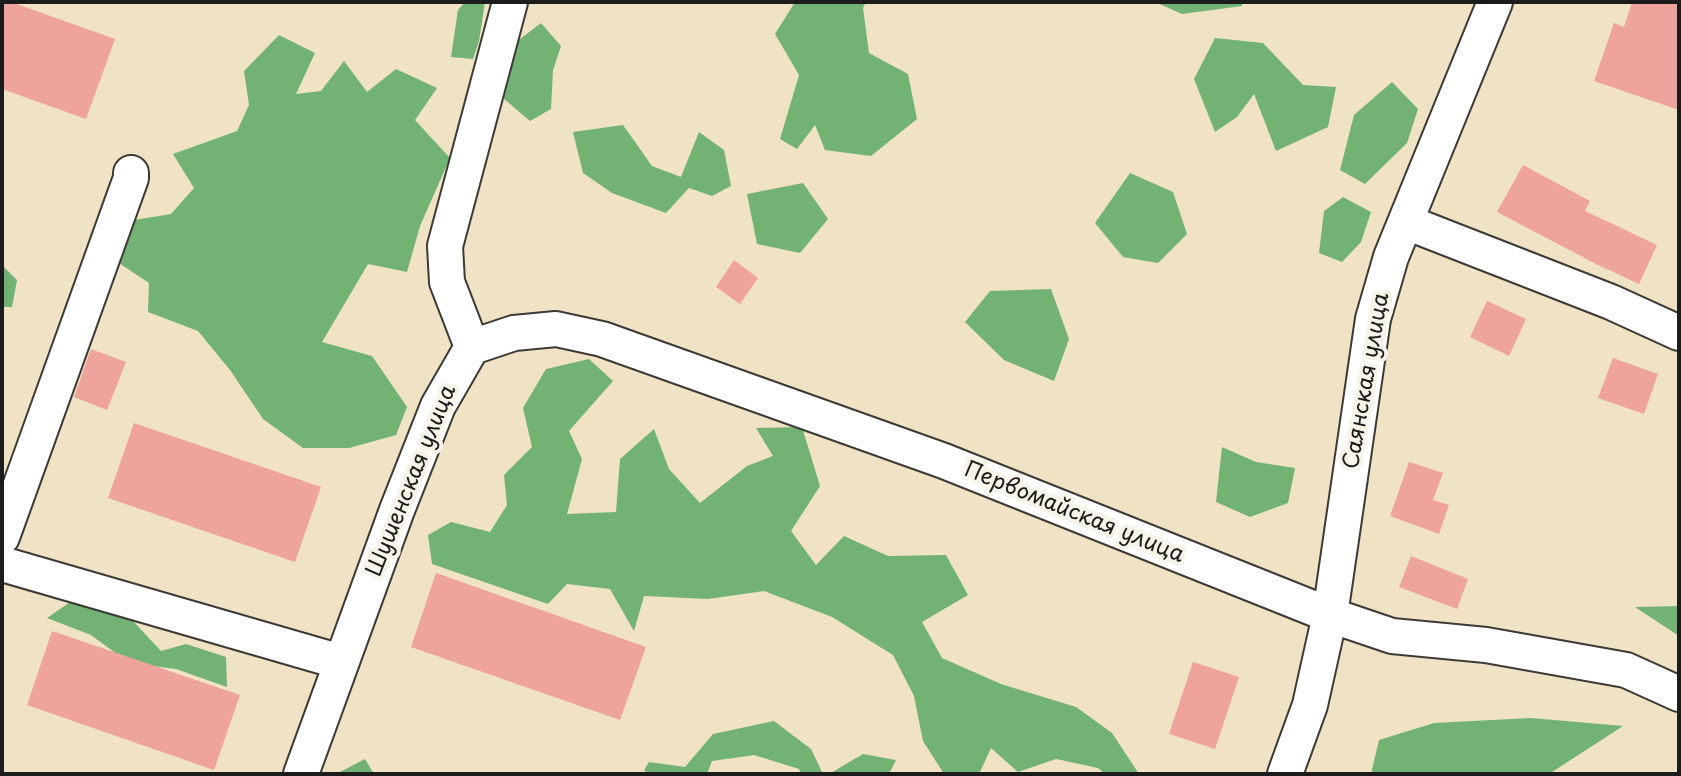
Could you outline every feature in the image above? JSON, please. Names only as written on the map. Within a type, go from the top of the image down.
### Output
[{"type":"street","points":[[472,347],[447,282],[445,246],[510,2]]},
{"type":"street","name":"Саянская улица","points":[[1285,774],[1310,705],[1330,615],[1373,319],[1391,257],[1495,2]]},
{"type":"street","points":[[2,537],[131,173]]},
{"type":"street","points":[[1406,222],[1611,302],[1679,333]]},
{"type":"street","name":"Первомайская улица","points":[[472,347],[514,333],[556,329],[602,339],[944,461],[1330,615],[1392,636],[1486,645],[1626,670],[1679,694]]},
{"type":"street","name":"Шушенская улица","points":[[301,774],[438,406],[472,347]]},
{"type":"street","points":[[2,564],[341,662]]},
{"type":"green space","points":[[465,2],[485,2],[473,59],[451,57],[458,10]]},
{"type":"green space","points":[[795,2],[866,2],[863,8],[869,53],[908,74],[917,119],[871,156],[825,150],[815,125],[797,149],[780,139],[799,75],[775,34]]},
{"type":"green space","points":[[1155,2],[1242,2],[1242,6],[1182,14]]},
{"type":"green space","points":[[541,23],[561,46],[553,70],[551,109],[530,121],[503,98],[503,52]]},
{"type":"green space","points":[[279,35],[315,53],[296,94],[321,91],[344,61],[367,92],[396,69],[437,88],[415,120],[450,158],[420,226],[407,272],[368,264],[322,342],[372,356],[407,407],[396,435],[349,448],[303,448],[263,419],[230,370],[198,331],[148,312],[149,283],[119,263],[128,221],[171,214],[194,188],[173,154],[237,131],[249,105],[244,71]]},
{"type":"green space","points":[[1215,38],[1263,43],[1303,85],[1336,87],[1328,127],[1276,151],[1254,94],[1237,117],[1215,132],[1194,79]]},
{"type":"green space","points":[[1392,82],[1418,109],[1407,143],[1365,184],[1340,170],[1354,115]]},
{"type":"green space","points":[[623,125],[652,166],[681,177],[699,132],[724,150],[731,186],[712,196],[689,188],[666,213],[612,193],[583,173],[573,132]]},
{"type":"green space","points":[[1130,173],[1173,192],[1187,234],[1158,263],[1123,257],[1095,223]]},
{"type":"green space","points":[[803,183],[828,219],[800,253],[757,244],[747,194]]},
{"type":"green space","points":[[1343,197],[1371,212],[1361,242],[1342,262],[1319,253],[1324,211]]},
{"type":"green space","points":[[2,265],[17,280],[12,307],[2,307]]},
{"type":"green space","points":[[1051,289],[1069,339],[1054,381],[1004,360],[965,322],[990,291]]},
{"type":"green space","points":[[589,359],[613,381],[569,431],[582,459],[567,514],[616,512],[620,459],[654,429],[669,469],[700,503],[747,466],[773,456],[756,428],[802,427],[820,486],[791,531],[816,565],[844,536],[888,556],[946,555],[968,595],[922,622],[942,658],[1001,684],[1076,707],[1112,733],[1139,774],[1105,774],[1098,768],[1056,759],[1018,772],[991,748],[979,774],[944,774],[923,741],[914,696],[893,655],[832,617],[764,591],[708,599],[644,596],[634,631],[610,589],[567,584],[548,604],[432,564],[428,535],[451,522],[490,532],[507,505],[504,475],[532,447],[523,408],[546,369]]},
{"type":"green space","points":[[1222,447],[1256,462],[1295,468],[1288,503],[1250,517],[1216,502]]},
{"type":"green space","points":[[76,598],[133,621],[161,651],[186,644],[226,657],[227,687],[176,669],[129,663],[91,635],[47,618]]},
{"type":"green space","points":[[1679,606],[1679,636],[1635,607]]},
{"type":"green space","points":[[1531,718],[1623,726],[1549,774],[1371,774],[1379,740],[1434,723]]},
{"type":"green space","points":[[774,721],[811,749],[823,774],[801,774],[799,769],[754,755],[712,761],[707,774],[649,774],[644,770],[649,762],[685,767],[713,734]]},
{"type":"green space","points":[[863,754],[896,760],[889,774],[829,774]]},
{"type":"green space","points":[[365,759],[374,774],[336,774]]},
{"type":"building","points":[[2,2],[11,2],[115,39],[86,119],[2,89]]},
{"type":"building","points":[[1632,2],[1679,2],[1679,110],[1594,81],[1614,23],[1624,27]]},
{"type":"building","points":[[1523,165],[1590,201],[1585,211],[1657,245],[1639,284],[1497,212]]},
{"type":"building","points":[[734,260],[758,278],[740,304],[716,287]]},
{"type":"building","points":[[1487,301],[1526,319],[1509,356],[1470,337]]},
{"type":"building","points":[[91,349],[126,362],[107,410],[74,397]]},
{"type":"building","points":[[1613,358],[1658,374],[1644,414],[1598,398]]},
{"type":"building","points":[[134,423],[321,487],[295,562],[108,498]]},
{"type":"building","points":[[1409,462],[1443,473],[1433,500],[1449,505],[1439,534],[1390,516]]},
{"type":"building","points":[[1411,556],[1468,579],[1457,609],[1399,587]]},
{"type":"building","points":[[436,573],[646,647],[620,720],[411,647]]},
{"type":"building","points":[[52,631],[240,695],[214,770],[27,705]]},
{"type":"building","points":[[1193,662],[1239,677],[1215,749],[1169,734]]}]
